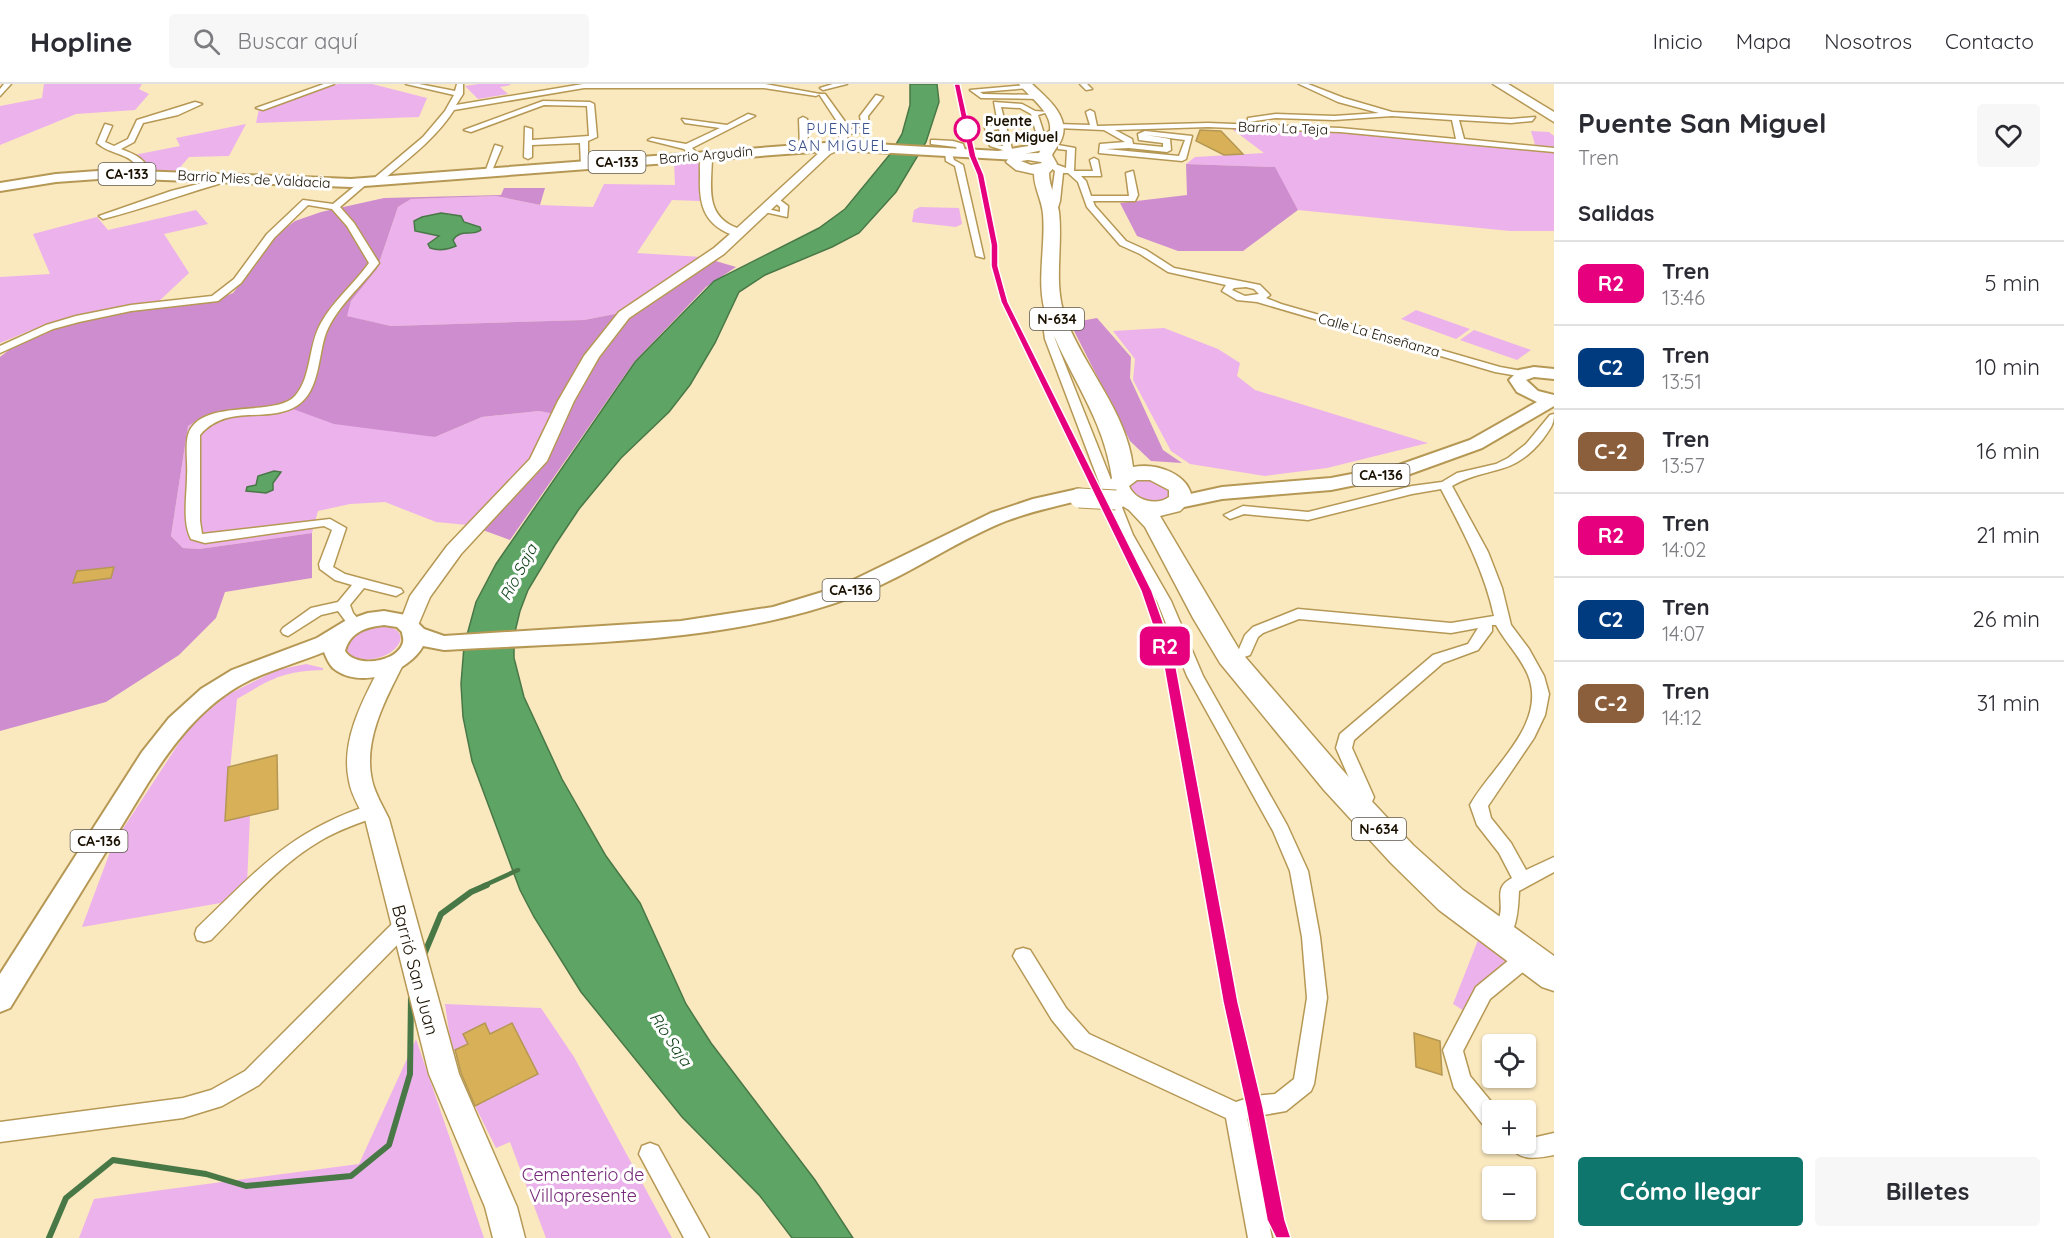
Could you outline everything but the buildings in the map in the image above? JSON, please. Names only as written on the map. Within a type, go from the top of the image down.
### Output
[{"type":"highway","points":[[1499,84],[1554,118]]},
{"type":"highway","points":[[1517,84],[1554,106]]},
{"type":"highway","points":[[1018,157],[1037,175],[1049,160],[1057,129],[1046,105],[1026,85]]},
{"type":"highway","points":[[1018,157],[1049,160]]},
{"type":"highway","name":"N-634","points":[[1049,160],[1051,218],[1049,289],[1055,316],[1116,440],[1122,457],[1122,492],[1155,524],[1230,657],[1293,734],[1354,803],[1451,900],[1554,976]]},
{"type":"highway","name":"N-634","points":[[1116,440],[1128,455],[1168,491],[1165,522],[1167,545]]},
{"type":"highway","points":[[1136,474],[1168,491],[1154,509],[1122,492],[1136,474]]},
{"type":"main road","points":[[978,153],[1018,157],[1039,148],[1057,129]]},
{"type":"main road","name":"Barrio Argudín","points":[[370,182],[585,165],[696,153],[804,147],[924,152],[951,144]]},
{"type":"main road","name":"CA-133","points":[[951,144],[962,153],[1018,157]]},
{"type":"main road","name":"Barrio Mies de Valdacia","points":[[0,187],[87,175],[145,174],[317,183],[370,182]]},
{"type":"main road","points":[[1517,419],[1553,406],[1536,376]]},
{"type":"main road","points":[[1517,419],[1526,404],[1536,376]]},
{"type":"main road","name":"CA-136","points":[[1168,491],[1233,492],[1321,485],[1388,474],[1465,449],[1500,432],[1517,419]]},
{"type":"main road","name":"CA-136","points":[[296,656],[378,669],[415,645],[622,633],[735,622],[823,601],[881,576],[983,523],[1027,507],[1074,497],[1122,492]]},
{"type":"main road","name":"CA-136","points":[[0,999],[130,791],[178,722],[210,694],[244,674],[296,656],[348,630],[384,618],[394,619],[415,645]]},
{"type":"main road","points":[[347,665],[334,651],[348,630]]},
{"type":"street","points":[[0,94],[8,84]]},
{"type":"street","points":[[260,108],[331,84]]},
{"type":"street","points":[[409,84],[459,94]]},
{"type":"street","points":[[335,207],[421,143],[451,108],[459,94],[459,84]]},
{"type":"street","points":[[782,87],[790,84]]},
{"type":"street","points":[[811,84],[866,130],[844,132]]},
{"type":"street","points":[[810,101],[844,84]]},
{"type":"street","points":[[1302,84],[1341,100],[1392,114]]},
{"type":"street","points":[[631,95],[638,85]]},
{"type":"street","points":[[971,87],[1026,85]]},
{"type":"street","points":[[451,108],[584,86],[782,87],[822,94]]},
{"type":"street","points":[[971,87],[981,96],[1046,105]]},
{"type":"street","points":[[565,89],[571,94],[612,95]]},
{"type":"street","points":[[384,618],[404,609],[420,597],[465,537],[538,462],[566,401],[598,348],[624,315],[707,260],[740,233],[833,148],[851,117],[879,97]]},
{"type":"street","points":[[468,130],[543,103],[591,104],[593,137],[584,140],[528,143]]},
{"type":"street","points":[[117,148],[127,144],[140,122],[198,104]]},
{"type":"street","points":[[1018,157],[994,146],[989,128],[1001,126],[997,104],[1027,107],[1034,113],[1049,160],[1072,172],[1082,181],[1090,207],[1123,243],[1172,270],[1236,284],[1252,285],[1262,289],[1265,295],[1259,299]]},
{"type":"street","points":[[1034,113],[1046,105]]},
{"type":"street","points":[[1090,112],[1094,128]]},
{"type":"street","points":[[1222,126],[1276,116],[1334,118],[1392,114],[1511,121],[1532,118]]},
{"type":"street","points":[[696,153],[728,127],[751,116]]},
{"type":"street","points":[[1455,118],[1461,142]]},
{"type":"street","points":[[803,119],[804,147]]},
{"type":"street","points":[[685,121],[728,127]]},
{"type":"street","name":"Barrio La Teja","points":[[1057,129],[1157,125],[1340,130],[1554,150]]},
{"type":"street","points":[[108,126],[101,143],[134,157],[144,167],[145,174]]},
{"type":"street","points":[[1106,128],[1129,141],[1129,146]]},
{"type":"street","points":[[528,129],[528,157]]},
{"type":"street","points":[[1142,134],[1189,138],[1182,159],[1102,151],[1103,146],[1129,146],[1167,150],[1167,141],[1142,138],[1142,134]]},
{"type":"street","points":[[584,140],[585,165]]},
{"type":"street","points":[[652,140],[696,153]]},
{"type":"street","points":[[934,142],[951,144],[950,161],[959,165],[981,256]]},
{"type":"street","points":[[487,173],[498,147]]},
{"type":"street","points":[[1049,160],[1071,148],[1072,172]]},
{"type":"street","points":[[696,153],[710,217],[718,225],[740,233]]},
{"type":"street","points":[[1072,172],[1098,174],[1094,160]]},
{"type":"street","points":[[1088,198],[1132,199],[1134,195],[1130,173]]},
{"type":"street","points":[[103,216],[230,178]]},
{"type":"street","points":[[0,350],[23,336],[132,307],[214,299],[225,294],[239,282],[266,241],[306,202],[335,207],[351,225],[374,263],[330,317],[321,334],[309,380],[298,399],[286,405],[220,415],[207,420],[198,428],[194,434],[193,521],[196,536],[205,539],[325,522],[334,525],[339,528],[326,564],[327,569],[340,577],[396,592]]},
{"type":"street","name":"Calle La Enseñanza","points":[[1236,284],[1227,288],[1232,296],[1259,299],[1499,370],[1536,376]]},
{"type":"street","points":[[1023,956],[1059,1014],[1082,1041],[1235,1112],[1279,1104],[1304,1084],[1317,998],[1311,937],[1299,871],[1281,830],[1195,676],[1164,601],[1126,535],[1050,339],[1047,317],[1055,316]]},
{"type":"street","points":[[1230,515],[1243,510],[1308,516],[1413,490],[1445,485],[1461,476],[1500,467],[1530,447],[1553,406]]},
{"type":"street","points":[[1445,485],[1481,552],[1495,588],[1502,620],[1536,676],[1540,694],[1537,715],[1526,738],[1479,805],[1484,820],[1505,848],[1522,880]]},
{"type":"street","points":[[288,631],[316,611],[343,605],[361,583]]},
{"type":"street","name":"Barrió San Juan","points":[[420,597],[415,645],[377,697],[358,758],[360,780],[373,811],[444,1074],[501,1207],[509,1238]]},
{"type":"street","points":[[343,605],[348,630]]},
{"type":"street","points":[[1230,657],[1245,652],[1252,635],[1258,630],[1298,614],[1451,628],[1502,620]]},
{"type":"street","points":[[1354,803],[1366,797],[1344,748],[1346,738],[1438,659],[1473,646],[1485,631],[1485,622]]},
{"type":"street","points":[[347,665],[372,683],[377,697]]},
{"type":"street","points":[[204,934],[255,883],[304,842],[373,811]]},
{"type":"street","points":[[1496,934],[1508,923],[1510,887],[1554,864]]},
{"type":"street","points":[[0,1132],[183,1108],[215,1099],[252,1078],[405,932]]},
{"type":"street","points":[[1482,1107],[1461,1081],[1453,1050],[1483,993],[1527,957]]},
{"type":"street","points":[[1235,1112],[1260,1238]]},
{"type":"street","points":[[1536,1148],[1554,1144]]},
{"type":"street","points":[[650,1154],[697,1238]]},
{"type":"street","points":[[501,1207],[522,1238]]},
{"type":"green space","points":[[44,84],[142,84],[139,89],[149,94],[135,110],[76,114],[0,145],[0,106],[42,98]]},
{"type":"green space","points":[[338,84],[372,84],[427,98],[419,117],[256,123],[259,109]]},
{"type":"green space","points":[[511,85],[500,87],[508,94],[478,99],[465,86]]},
{"type":"green space","points":[[246,124],[229,156],[189,157],[176,172],[149,171],[134,155],[180,146],[176,138]]},
{"type":"green space","points":[[1228,126],[1340,130],[1536,148],[1531,131],[1549,132],[1554,136],[1554,231],[1510,231],[1298,210],[1274,167],[1186,164],[1195,157],[1264,153]]},
{"type":"green space","points":[[700,159],[700,201],[672,200],[637,253],[702,257],[620,313],[584,320],[391,326],[346,316],[351,301],[377,269],[398,207],[411,199],[496,196],[540,205],[593,207],[604,184],[675,185],[674,161]]},
{"type":"green space","points":[[920,207],[959,208],[962,224],[956,227],[912,222],[914,210]]},
{"type":"green space","points":[[196,210],[208,224],[164,234],[189,273],[158,302],[129,305],[34,329],[0,343],[0,277],[50,274],[33,234],[97,217],[108,230]]},
{"type":"green space","points":[[1416,310],[1470,329],[1456,339],[1401,319]]},
{"type":"green space","points":[[1164,328],[1218,349],[1240,363],[1237,376],[1255,390],[1428,443],[1327,468],[1265,476],[1190,464],[1171,451],[1133,380],[1135,359],[1113,331]]},
{"type":"green space","points":[[1474,330],[1531,350],[1517,360],[1460,340]]},
{"type":"green space","points":[[282,405],[435,437],[482,417],[539,411],[551,413],[527,464],[468,525],[436,522],[385,502],[350,504],[318,511],[312,533],[199,549],[183,548],[171,536],[188,426],[206,415]]},
{"type":"green space","points":[[1149,477],[1174,490],[1168,502],[1135,500],[1125,484],[1129,480]]},
{"type":"green space","points":[[380,625],[394,628],[400,634],[400,641],[395,649],[375,659],[363,659],[350,655],[346,649],[347,642],[359,630]]},
{"type":"green space","points":[[306,664],[323,668],[323,670],[297,672],[278,677],[237,699],[225,820],[250,815],[247,884],[232,901],[82,927],[113,844],[190,726],[227,695],[277,670]]},
{"type":"green space","points":[[1478,940],[1507,961],[1466,1012],[1453,1004]]},
{"type":"green space","name":"Cementerio de Villapresente","points":[[445,1004],[541,1008],[574,1057],[672,1238],[546,1238],[510,1142],[496,1148],[475,1106],[538,1074],[512,1023],[490,1034],[485,1023],[468,1044],[452,1052]]},
{"type":"green space","points":[[416,1039],[484,1238],[79,1238],[94,1199],[359,1164]]},
{"type":"shaded area","points":[[1186,164],[1275,167],[1298,210],[1243,251],[1178,251],[1137,236],[1120,203],[1187,195]]},
{"type":"shaded area","points":[[504,188],[545,188],[540,205],[496,196],[411,199],[398,207],[377,269],[351,301],[347,316],[391,326],[584,320],[620,313],[702,257],[736,267],[706,287],[634,362],[510,540],[480,529],[536,475],[554,445],[566,416],[539,411],[482,417],[435,437],[334,424],[282,405],[206,415],[188,426],[171,536],[183,548],[199,549],[312,533],[312,578],[225,592],[216,618],[179,655],[106,702],[0,731],[0,357],[14,346],[38,333],[109,315],[173,304],[213,301],[233,293],[244,279],[257,255],[276,235],[295,221],[321,212],[384,198],[501,195]]},
{"type":"shaded area","points":[[1097,318],[1131,357],[1130,378],[1163,450],[1182,463],[1151,461],[1130,441],[1070,323]]},
{"type":"water","name":"Río Saja","points":[[910,84],[937,84],[939,102],[926,142],[896,192],[859,233],[765,275],[739,292],[715,343],[690,385],[669,412],[621,458],[579,509],[555,545],[528,590],[514,636],[514,658],[524,697],[562,779],[606,856],[640,903],[686,1004],[711,1043],[815,1180],[853,1238],[792,1238],[760,1196],[682,1117],[581,992],[534,917],[520,890],[472,761],[463,717],[461,684],[464,646],[476,602],[496,564],[635,362],[714,281],[819,228],[845,209],[891,153],[902,134],[910,105]]},
{"type":"water","points":[[441,213],[461,216],[464,222],[480,227],[481,230],[459,234],[453,240],[456,246],[440,250],[430,248],[428,244],[439,236],[415,231],[414,221]]},
{"type":"water","points":[[274,471],[281,472],[273,483],[273,490],[266,493],[246,491],[247,487],[256,485],[258,476]]},
{"type":"waterway","points":[[483,886],[518,870]]},
{"type":"waterway","points":[[423,957],[441,914],[471,892],[487,885]]},
{"type":"waterway","points":[[49,1238],[66,1198],[113,1160],[206,1174],[246,1186],[351,1176],[389,1145],[410,1074],[411,996]]},
{"type":"railway","points":[[957,84],[990,220]]},
{"type":"railway","points":[[990,218],[997,269],[1008,311],[1049,390]]},
{"type":"railway","points":[[1049,390],[1147,591],[1153,609]]},
{"type":"railway","points":[[1153,607],[1167,650],[1209,886]]},
{"type":"railway","points":[[1209,885],[1276,1220],[1282,1238]]},
{"type":"train","name":"R2","points":[[957,84],[972,156],[981,175],[995,245],[995,266],[1005,302],[1147,591],[1167,650],[1230,1002],[1254,1107],[1276,1220],[1282,1238]]},
{"type":"place","name":"Puente San Miguel","points":[[967,129]]},
{"type":"district","name":"PUENTE SAN MIGUEL","points":[[839,138]]}]
